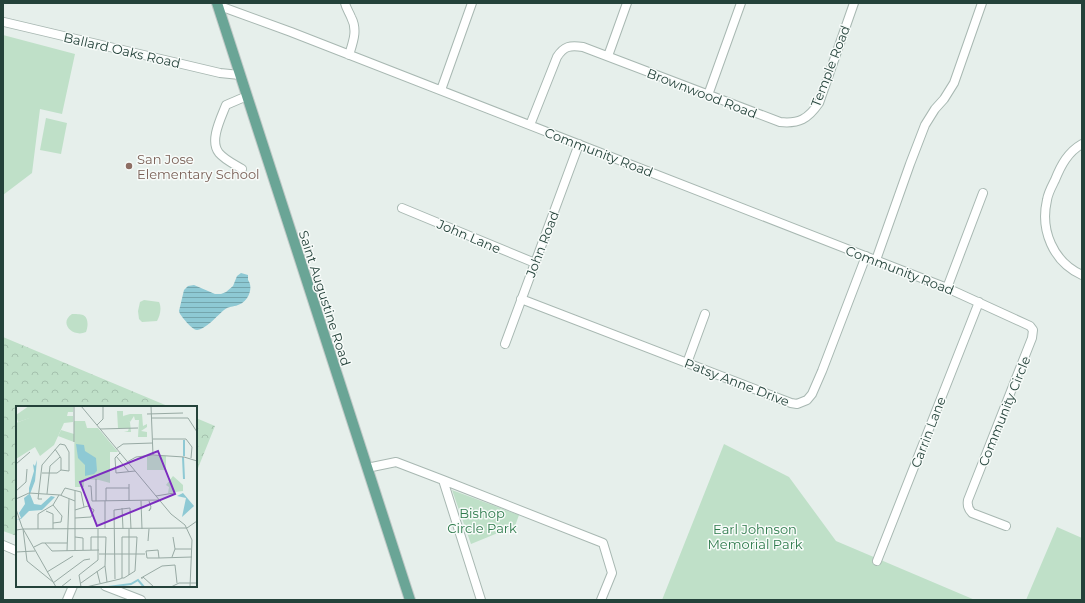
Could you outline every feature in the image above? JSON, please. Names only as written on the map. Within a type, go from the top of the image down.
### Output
[{"type":"main road","name":"Saint Augustine Road","points":[[217,4],[410,600]]},
{"type":"street","points":[[345,3],[355,30],[349,55]]},
{"type":"street","points":[[441,90],[472,3]]},
{"type":"street","points":[[608,56],[627,3]]},
{"type":"street","points":[[708,95],[741,3]]},
{"type":"street","name":"Temple Road","points":[[797,122],[812,112],[819,103],[854,3]]},
{"type":"street","points":[[876,260],[910,164],[926,125],[935,109],[944,99],[954,83],[982,3]]},
{"type":"street","name":"Community Road","points":[[217,4],[866,256],[979,302]]},
{"type":"street","name":"Ballard Oaks Road","points":[[4,22],[220,73],[240,75]]},
{"type":"street","name":"Brownwood Road","points":[[530,125],[557,57],[561,51],[567,47],[573,46],[583,47],[608,56],[780,122],[797,122]]},
{"type":"street","points":[[242,169],[218,152],[215,140],[219,120],[226,105],[247,96]]},
{"type":"street","name":"John Road","points":[[505,344],[579,144]]},
{"type":"street","points":[[1082,144],[1071,152],[1059,169],[1047,199],[1045,221],[1049,240],[1056,253],[1062,261],[1082,275]]},
{"type":"street","points":[[947,288],[983,193]]},
{"type":"street","name":"John Lane","points":[[402,208],[535,264]]},
{"type":"street","name":"Patsy Anne Drive","points":[[521,299],[791,403],[798,404],[807,400],[812,394],[866,256]]},
{"type":"street","name":"Community Circle","points":[[979,302],[1030,326],[1033,330],[1032,338],[967,505],[972,513],[1006,526]]},
{"type":"street","name":"Carrin Lane","points":[[877,561],[979,302]]},
{"type":"street","points":[[687,363],[705,314]]},
{"type":"street","points":[[367,468],[396,462],[603,543],[612,573],[601,600]]},
{"type":"street","points":[[443,480],[481,600]]},
{"type":"street","points":[[3,545],[16,551]]},
{"type":"street","points":[[67,600],[73,587]]},
{"type":"street","points":[[108,587],[141,600]]},
{"type":"green space","points":[[3,35],[75,54],[62,114],[40,109],[32,173],[3,195]]},
{"type":"green space","points":[[46,118],[67,123],[61,154],[40,150]]},
{"type":"green space","points":[[144,300],[159,302],[160,312],[157,321],[142,322],[139,319],[138,311],[140,302]]},
{"type":"green space","points":[[72,314],[81,314],[85,316],[88,323],[86,332],[76,333],[69,329],[66,321]]},
{"type":"green space","points":[[3,337],[168,406],[16,406],[16,536],[3,531]]},
{"type":"green space","points":[[197,418],[215,426],[197,471]]},
{"type":"green space","name":"Earl Johnson Memorial Park","points":[[724,444],[789,477],[836,541],[975,600],[662,600]]},
{"type":"green space","name":"Bishop Circle Park","points":[[452,490],[519,515],[515,526],[471,544]]},
{"type":"green space","points":[[1057,527],[1082,538],[1082,600],[1026,600]]},
{"type":"water","points":[[241,273],[248,275],[248,280],[250,283],[250,291],[245,301],[236,306],[229,307],[204,328],[197,330],[185,321],[179,311],[184,290],[188,286],[194,285],[215,294],[221,294],[233,286],[237,276]]},
{"type":"place","name":"San Jose Elementary School","points":[[129,166]]}]
